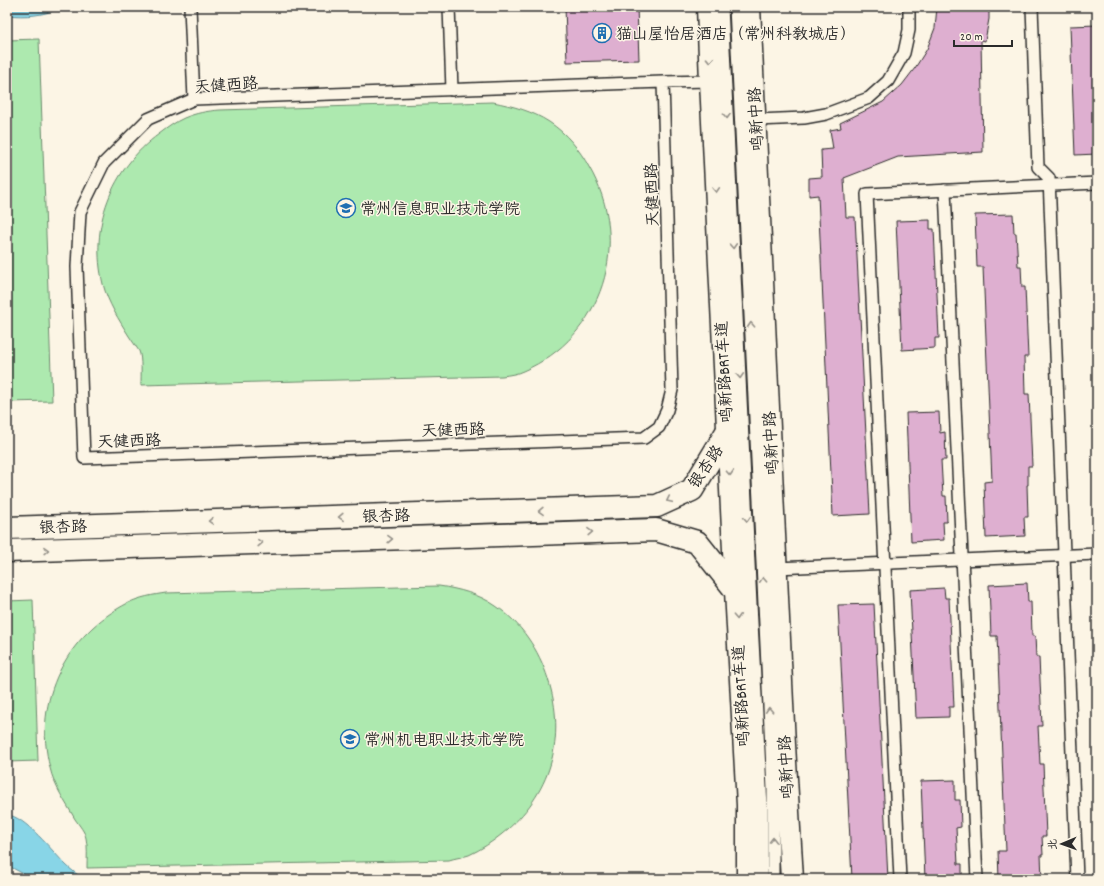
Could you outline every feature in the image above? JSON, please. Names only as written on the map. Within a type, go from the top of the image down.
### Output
[{"type":"main road","points":[[708,7],[736,591],[748,805],[748,879]]},
{"type":"main road","name":"鸣新中路","points":[[749,7],[784,745],[792,879]]},
{"type":"main road","name":"银杏路","points":[[7,528],[656,506],[692,490],[728,430]]},
{"type":"main road","name":"银杏路","points":[[7,551],[656,530],[697,542],[736,591]]},
{"type":"lane","points":[[190,7],[194,100]]},
{"type":"lane","points":[[449,7],[452,90]]},
{"type":"lane","name":"鸣新路BRT车道","points":[[722,7],[750,596],[762,807],[762,879]]},
{"type":"lane","name":"鸣新路BRT车道","points":[[735,7],[773,789],[772,879]]},
{"type":"lane","points":[[755,120],[804,118],[826,114],[868,98],[888,81],[904,53],[909,30],[909,7],[919,7]]},
{"type":"lane","points":[[1032,7],[1038,167],[1049,178],[1077,879]]},
{"type":"lane","name":"天健西路","points":[[663,82],[672,390],[667,410],[659,427],[644,438],[84,458],[77,267],[80,212],[104,163],[148,119],[194,100],[663,82],[711,81]]},
{"type":"lane","points":[[900,879],[867,194],[1097,183]]},
{"type":"lane","points":[[945,190],[977,879]]},
{"type":"lane","points":[[776,568],[1097,554]]},
{"type":"lane","points":[[773,789],[784,745]]},
{"type":"green space","points":[[39,39],[52,401],[7,402],[7,40]]},
{"type":"green space","points":[[493,102],[529,112],[549,122],[561,131],[577,148],[589,167],[602,196],[608,226],[609,256],[602,284],[591,311],[573,335],[551,356],[521,372],[502,376],[141,385],[141,362],[139,351],[114,311],[103,284],[99,263],[99,241],[102,221],[116,182],[128,164],[142,148],[159,134],[184,118],[215,110]]},
{"type":"green space","name":"常州机电职业技术学院","points":[[439,586],[461,590],[476,595],[496,606],[505,613],[528,638],[540,658],[548,679],[556,723],[555,744],[550,764],[543,783],[533,802],[519,819],[502,834],[474,853],[449,860],[87,868],[87,841],[83,831],[54,781],[50,768],[46,743],[46,718],[51,694],[59,672],[72,651],[88,632],[106,616],[133,601],[147,596],[166,593]]},
{"type":"green space","points":[[33,600],[38,761],[7,762],[7,601]]},
{"type":"water","points":[[7,7],[61,7],[42,14],[21,16],[7,15]]},
{"type":"water","points":[[7,815],[22,821],[47,844],[66,865],[83,879],[33,879],[7,865]]},
{"type":"building","name":"猫山屋怡居酒店（常州科教城店）","points":[[565,7],[637,7],[639,60],[567,62]]},
{"type":"building","points":[[937,7],[989,7],[989,19],[985,41],[981,40],[983,152],[898,157],[844,178],[846,217],[855,217],[870,514],[833,516],[818,195],[809,196],[809,178],[822,177],[821,150],[833,149],[830,130],[841,128],[840,123],[883,102],[902,85],[915,68],[927,49],[935,28]]},
{"type":"building","points":[[1097,25],[1097,154],[1075,155],[1070,26]]},
{"type":"building","points":[[1013,214],[1018,266],[1021,266],[1022,287],[1025,287],[1028,357],[1024,357],[1025,394],[1029,394],[1032,466],[1028,466],[1028,517],[1024,517],[1025,536],[986,538],[984,482],[992,481],[983,267],[977,267],[975,215]]},
{"type":"building","points":[[930,220],[930,229],[934,229],[939,338],[935,338],[935,348],[902,350],[896,221]]},
{"type":"building","points":[[939,412],[940,433],[945,432],[946,460],[941,460],[943,496],[946,496],[947,522],[943,522],[944,540],[911,542],[906,413]]},
{"type":"building","points":[[1027,583],[1028,602],[1031,602],[1032,636],[1035,636],[1036,657],[1039,657],[1042,726],[1038,726],[1040,764],[1043,764],[1046,836],[1042,836],[1042,879],[999,879],[998,851],[1006,851],[997,636],[991,636],[989,585]]},
{"type":"building","points":[[944,588],[945,598],[949,598],[954,707],[949,707],[949,717],[916,718],[910,590]]},
{"type":"building","points":[[874,604],[888,879],[852,879],[838,605]]},
{"type":"building","points":[[955,780],[955,800],[960,800],[961,827],[956,828],[958,864],[962,864],[962,879],[925,879],[921,781]]},
{"type":"place","name":"猫山屋怡居酒店（常州科教城店）","points":[[602,33]]},
{"type":"place","name":"常州信息职业技术学院","points":[[346,208]]},
{"type":"place","name":"常州机电职业技术学院","points":[[350,739]]}]
